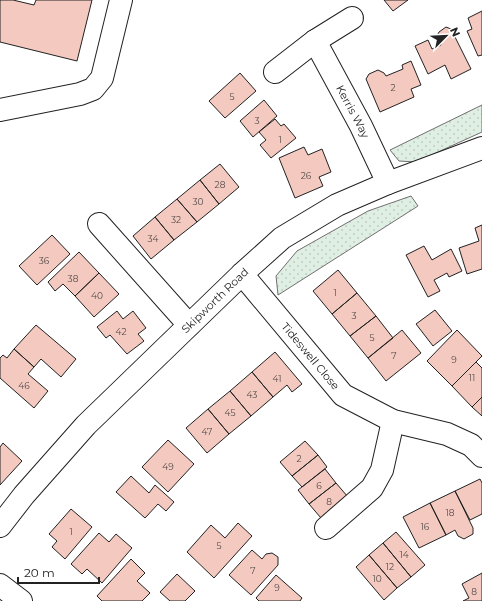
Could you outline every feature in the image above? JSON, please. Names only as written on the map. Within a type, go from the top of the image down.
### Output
[{"type":"street","points":[[0,110],[80,94],[92,89],[102,78],[120,0]]},
{"type":"street","points":[[275,72],[315,41],[352,18]]},
{"type":"street","name":"Kerris Way","points":[[315,41],[361,126],[388,183]]},
{"type":"street","name":"Skipworth Road","points":[[0,526],[24,495],[86,425],[242,274],[282,238],[337,205],[388,183],[482,148]]},
{"type":"street","points":[[99,224],[189,325]]},
{"type":"street","name":"Tideswell Close","points":[[242,274],[342,394],[393,422],[447,434],[471,445],[482,456]]},
{"type":"street","points":[[326,528],[372,488],[382,470],[393,422]]},
{"type":"street","points":[[0,585],[21,601]]},
{"type":"green space","points":[[482,105],[482,132],[416,162],[399,161],[390,150]]},
{"type":"green space","points":[[411,196],[418,206],[278,295],[276,276],[297,251],[368,211]]},
{"type":"building","points":[[0,0],[13,0],[34,5],[36,0],[92,0],[77,61],[0,42]]},
{"type":"building","points":[[384,0],[408,0],[393,11]]},
{"type":"building","points":[[482,11],[482,55],[478,56],[467,31],[472,29],[468,18]]},
{"type":"building","points":[[446,27],[451,29],[471,69],[451,79],[445,65],[428,74],[415,46],[428,40],[432,49],[441,45],[437,36],[439,32]]},
{"type":"building","points":[[411,61],[421,85],[411,89],[414,97],[380,112],[366,79],[369,74],[378,70],[386,76],[403,69],[402,65]]},
{"type":"building","points":[[240,73],[256,91],[225,118],[209,101]]},
{"type":"building","points":[[264,100],[277,116],[253,137],[240,121]]},
{"type":"building","points":[[275,119],[281,126],[284,124],[296,138],[271,158],[260,145],[266,140],[259,132]]},
{"type":"building","points":[[304,147],[308,155],[322,149],[331,172],[319,177],[323,186],[295,198],[279,158]]},
{"type":"building","points":[[220,164],[239,187],[219,204],[200,180]]},
{"type":"building","points":[[200,180],[219,204],[197,222],[177,199]]},
{"type":"building","points":[[177,199],[197,222],[174,240],[155,217]]},
{"type":"building","points":[[155,217],[174,240],[151,259],[133,236]]},
{"type":"building","points":[[482,225],[482,269],[467,274],[459,248],[479,241],[475,228]]},
{"type":"building","points":[[52,235],[70,254],[37,285],[19,266]]},
{"type":"building","points":[[424,246],[432,260],[451,249],[462,271],[449,277],[447,273],[434,280],[440,291],[428,297],[406,255]]},
{"type":"building","points":[[79,252],[99,273],[75,296],[63,284],[55,291],[48,282]]},
{"type":"building","points":[[338,270],[357,293],[332,314],[313,291]]},
{"type":"building","points":[[99,273],[119,294],[94,317],[75,296]]},
{"type":"building","points":[[357,293],[376,316],[350,336],[332,314]]},
{"type":"building","points":[[435,310],[452,331],[433,346],[416,324]]},
{"type":"building","points":[[117,311],[123,319],[133,311],[146,328],[138,334],[144,341],[127,354],[110,335],[106,338],[97,327]]},
{"type":"building","points":[[376,316],[393,338],[368,358],[350,336]]},
{"type":"building","points":[[36,325],[76,359],[61,377],[41,359],[34,367],[14,349]]},
{"type":"building","points":[[402,330],[421,353],[386,381],[368,358]]},
{"type":"building","points":[[457,330],[482,356],[452,386],[427,361]]},
{"type":"building","points":[[14,349],[34,367],[28,374],[48,391],[34,408],[0,378],[0,358],[3,355],[7,358]]},
{"type":"building","points":[[275,352],[302,384],[292,392],[287,385],[273,397],[252,372]]},
{"type":"building","points":[[476,362],[482,368],[482,397],[472,407],[452,386]]},
{"type":"building","points":[[252,372],[273,397],[251,416],[230,391]]},
{"type":"building","points":[[230,391],[251,416],[229,434],[208,409]]},
{"type":"building","points":[[482,397],[482,416],[472,407]]},
{"type":"building","points":[[208,409],[229,434],[207,453],[186,428]]},
{"type":"building","points":[[168,440],[194,464],[168,492],[142,467]]},
{"type":"building","points":[[305,441],[318,455],[292,476],[280,462]]},
{"type":"building","points":[[3,443],[22,461],[0,485],[0,447]]},
{"type":"building","points":[[318,455],[327,467],[302,487],[292,476]]},
{"type":"building","points":[[325,469],[336,483],[309,504],[298,490]]},
{"type":"building","points":[[131,476],[149,493],[155,485],[174,502],[166,511],[158,504],[145,518],[116,492]]},
{"type":"building","points":[[480,479],[482,483],[482,514],[470,520],[455,491]]},
{"type":"building","points":[[336,483],[348,497],[321,518],[309,504]]},
{"type":"building","points":[[455,491],[473,528],[473,534],[464,539],[458,536],[455,530],[446,535],[430,503]]},
{"type":"building","points":[[430,503],[446,535],[419,548],[403,517]]},
{"type":"building","points":[[71,509],[92,527],[65,559],[52,547],[57,541],[49,534]]},
{"type":"building","points":[[238,523],[252,536],[214,578],[187,552],[211,525],[225,538]]},
{"type":"building","points":[[396,532],[425,565],[411,577],[383,543]]},
{"type":"building","points":[[99,533],[109,542],[116,534],[132,548],[102,583],[87,569],[82,574],[71,564]]},
{"type":"building","points":[[383,543],[411,577],[397,588],[369,555]]},
{"type":"building","points":[[252,550],[262,559],[266,554],[272,553],[278,557],[278,565],[251,595],[229,575]]},
{"type":"building","points":[[369,555],[397,588],[384,600],[356,567]]},
{"type":"building","points":[[131,559],[145,573],[137,581],[150,593],[142,601],[102,601],[97,596]]},
{"type":"building","points":[[482,573],[482,601],[463,601],[469,598],[462,584]]},
{"type":"building","points":[[177,574],[195,591],[185,601],[170,601],[160,592]]},
{"type":"building","points":[[276,575],[302,598],[300,601],[259,601],[256,598]]}]
